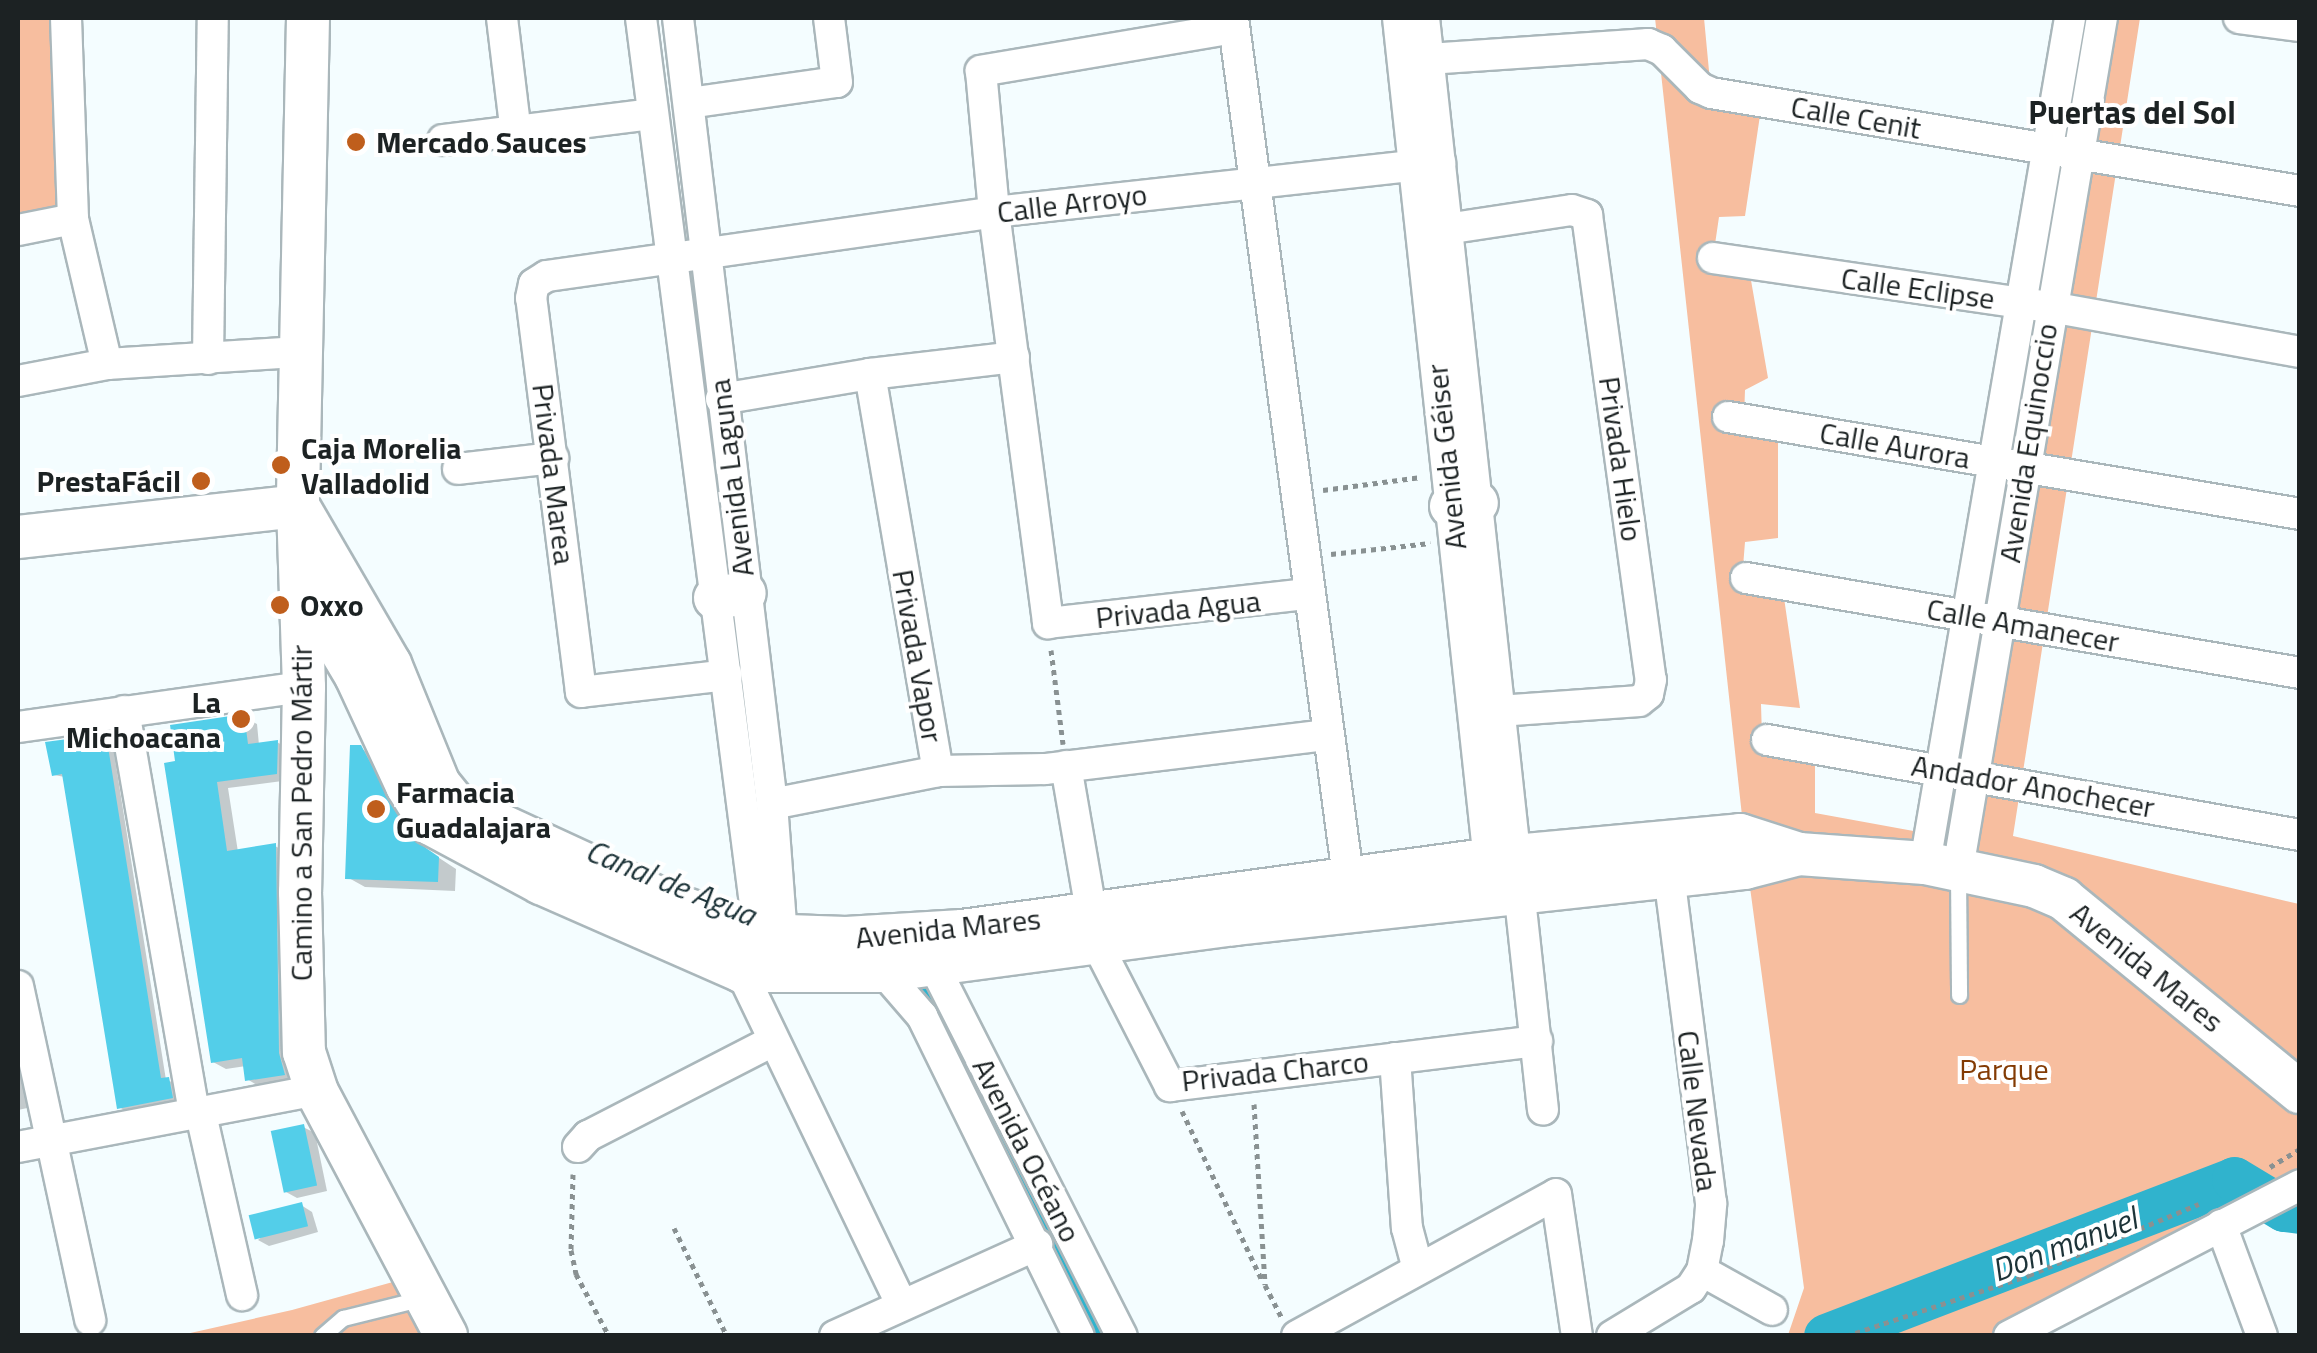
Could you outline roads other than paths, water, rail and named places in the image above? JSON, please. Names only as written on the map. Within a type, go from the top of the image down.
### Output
[{"type":"main road","name":"Camino a San Pedro Mártir","points":[[308,18],[298,506],[304,687],[304,1052],[316,1090],[446,1336]]},
{"type":"main road","points":[[18,537],[298,506]]},
{"type":"main road","name":"Avenida Mares","points":[[298,506],[390,664],[439,784],[454,804],[760,948],[926,934],[1094,928]]},
{"type":"main road","name":"Avenida Mares","points":[[301,584],[356,676],[407,786],[431,824],[541,883],[760,948],[883,971],[1094,928],[1232,908],[1667,858],[1745,868],[1799,854],[1942,866],[2034,886],[2064,900],[2300,1092]]},
{"type":"main road","name":"Avenida Mares","points":[[1232,908],[1348,877],[1504,876]]},
{"type":"street","points":[[66,18],[73,220],[107,364]]},
{"type":"street","points":[[208,359],[213,18]]},
{"type":"street","points":[[502,18],[516,133]]},
{"type":"street","name":"Avenida Laguna","points":[[642,18],[670,261],[772,804],[760,948]]},
{"type":"street","name":"Avenida Laguna","points":[[678,18],[721,399],[730,596],[727,675],[760,948]]},
{"type":"street","points":[[688,103],[837,82],[829,18]]},
{"type":"street","name":"Avenida Géiser","points":[[1398,18],[1427,165],[1446,229],[1458,506],[1499,710],[1504,876]]},
{"type":"street","name":"Avenida Géiser","points":[[1424,18],[1428,59],[1427,165],[1458,506],[1504,876]]},
{"type":"street","name":"Avenida Equinoccio","points":[[2063,152],[2070,18]]},
{"type":"street","name":"Avenida Equinoccio","points":[[1942,866],[2063,152],[2102,18]]},
{"type":"street","points":[[2239,18],[2300,26]]},
{"type":"street","points":[[721,399],[870,374],[1014,357],[994,212],[981,71],[1233,23],[1325,735],[1348,877]]},
{"type":"street","name":"Calle Cenit","points":[[1428,59],[1648,44],[1662,50],[1700,88],[1711,93],[2300,191]]},
{"type":"street","points":[[442,140],[652,114]]},
{"type":"street","name":"Calle Arroyo","points":[[706,256],[994,212],[1427,165]]},
{"type":"street","name":"Privada Hielo","points":[[1446,229],[1572,210],[1587,215],[1650,680],[1648,694],[1639,701],[1499,710]]},
{"type":"street","points":[[18,230],[73,220]]},
{"type":"street","name":"Privada Marea","points":[[706,256],[547,276],[534,284],[532,298],[581,692],[727,675]]},
{"type":"street","name":"Calle Eclipse","points":[[1713,258],[2036,305],[2300,352]]},
{"type":"street","points":[[18,381],[107,364],[300,352]]},
{"type":"street","name":"Privada Agua","points":[[1014,357],[1048,624],[1308,594]]},
{"type":"street","name":"Privada Vapor","points":[[772,804],[938,770],[870,374]]},
{"type":"street","name":"Calle Aurora","points":[[1728,417],[2300,514]]},
{"type":"street","points":[[458,469],[553,458]]},
{"type":"street","name":"Calle Amanecer","points":[[1746,578],[2300,674]]},
{"type":"street","points":[[18,727],[304,687]]},
{"type":"street","points":[[124,711],[197,1110],[242,1295]]},
{"type":"street","points":[[938,770],[1066,766],[1325,735]]},
{"type":"street","name":"Andador Anochecer","points":[[1766,740],[2300,835]]},
{"type":"street","name":"Privada Charco","points":[[1066,766],[1094,928],[1170,1086],[1537,1040]]},
{"type":"street","name":"Calle Nevada","points":[[1667,858],[1711,1203],[1702,1271]]},
{"type":"street","points":[[1504,876],[1537,1040],[1543,1110]]},
{"type":"street","points":[[760,948],[773,1041],[901,1303]]},
{"type":"street","name":"Avenida Océano","points":[[932,964],[1122,1336]]},
{"type":"street","name":"Avenida Océano","points":[[883,971],[922,1016],[1079,1336]]},
{"type":"street","points":[[18,986],[90,1320]]},
{"type":"street","points":[[578,1147],[588,1136],[773,1041]]},
{"type":"street","points":[[1395,1058],[1408,1228],[1418,1269]]},
{"type":"street","points":[[18,1147],[316,1090]]},
{"type":"street","points":[[2022,1333],[2228,1212],[2298,1186]]},
{"type":"street","points":[[1290,1327],[1418,1269],[1556,1194],[1577,1336]]},
{"type":"street","points":[[2228,1212],[2262,1336]]},
{"type":"street","points":[[835,1336],[1037,1245]]},
{"type":"street","points":[[1612,1336],[1671,1303],[1691,1288],[1702,1271],[1772,1310]]},
{"type":"lane","points":[[1942,866],[1959,995]]},
{"type":"lane","points":[[322,1336],[342,1318],[426,1298]]},
{"type":"waterway","name":"Canal de Agua","points":[[904,962],[929,995],[1103,1336]]},
{"type":"waterway","name":"Don manuel","points":[[1826,1336],[2234,1179],[2284,1209],[2300,1211]]},
{"type":"place","name":"Mercado Sauces","points":[[356,142]]},
{"type":"place","name":"Caja Morelia Valladolid","points":[[281,465]]},
{"type":"place","name":"PrestaFácil","points":[[201,481]]},
{"type":"place","name":"Oxxo","points":[[280,605]]},
{"type":"place","name":"La Michoacana","points":[[241,719]]},
{"type":"place","name":"Farmacia Guadalajara","points":[[376,809]]},
{"type":"district","name":"Puertas del Sol","points":[[2132,112]]},
{"type":"park label","name":"Parque","points":[[2004,1069]]}]
